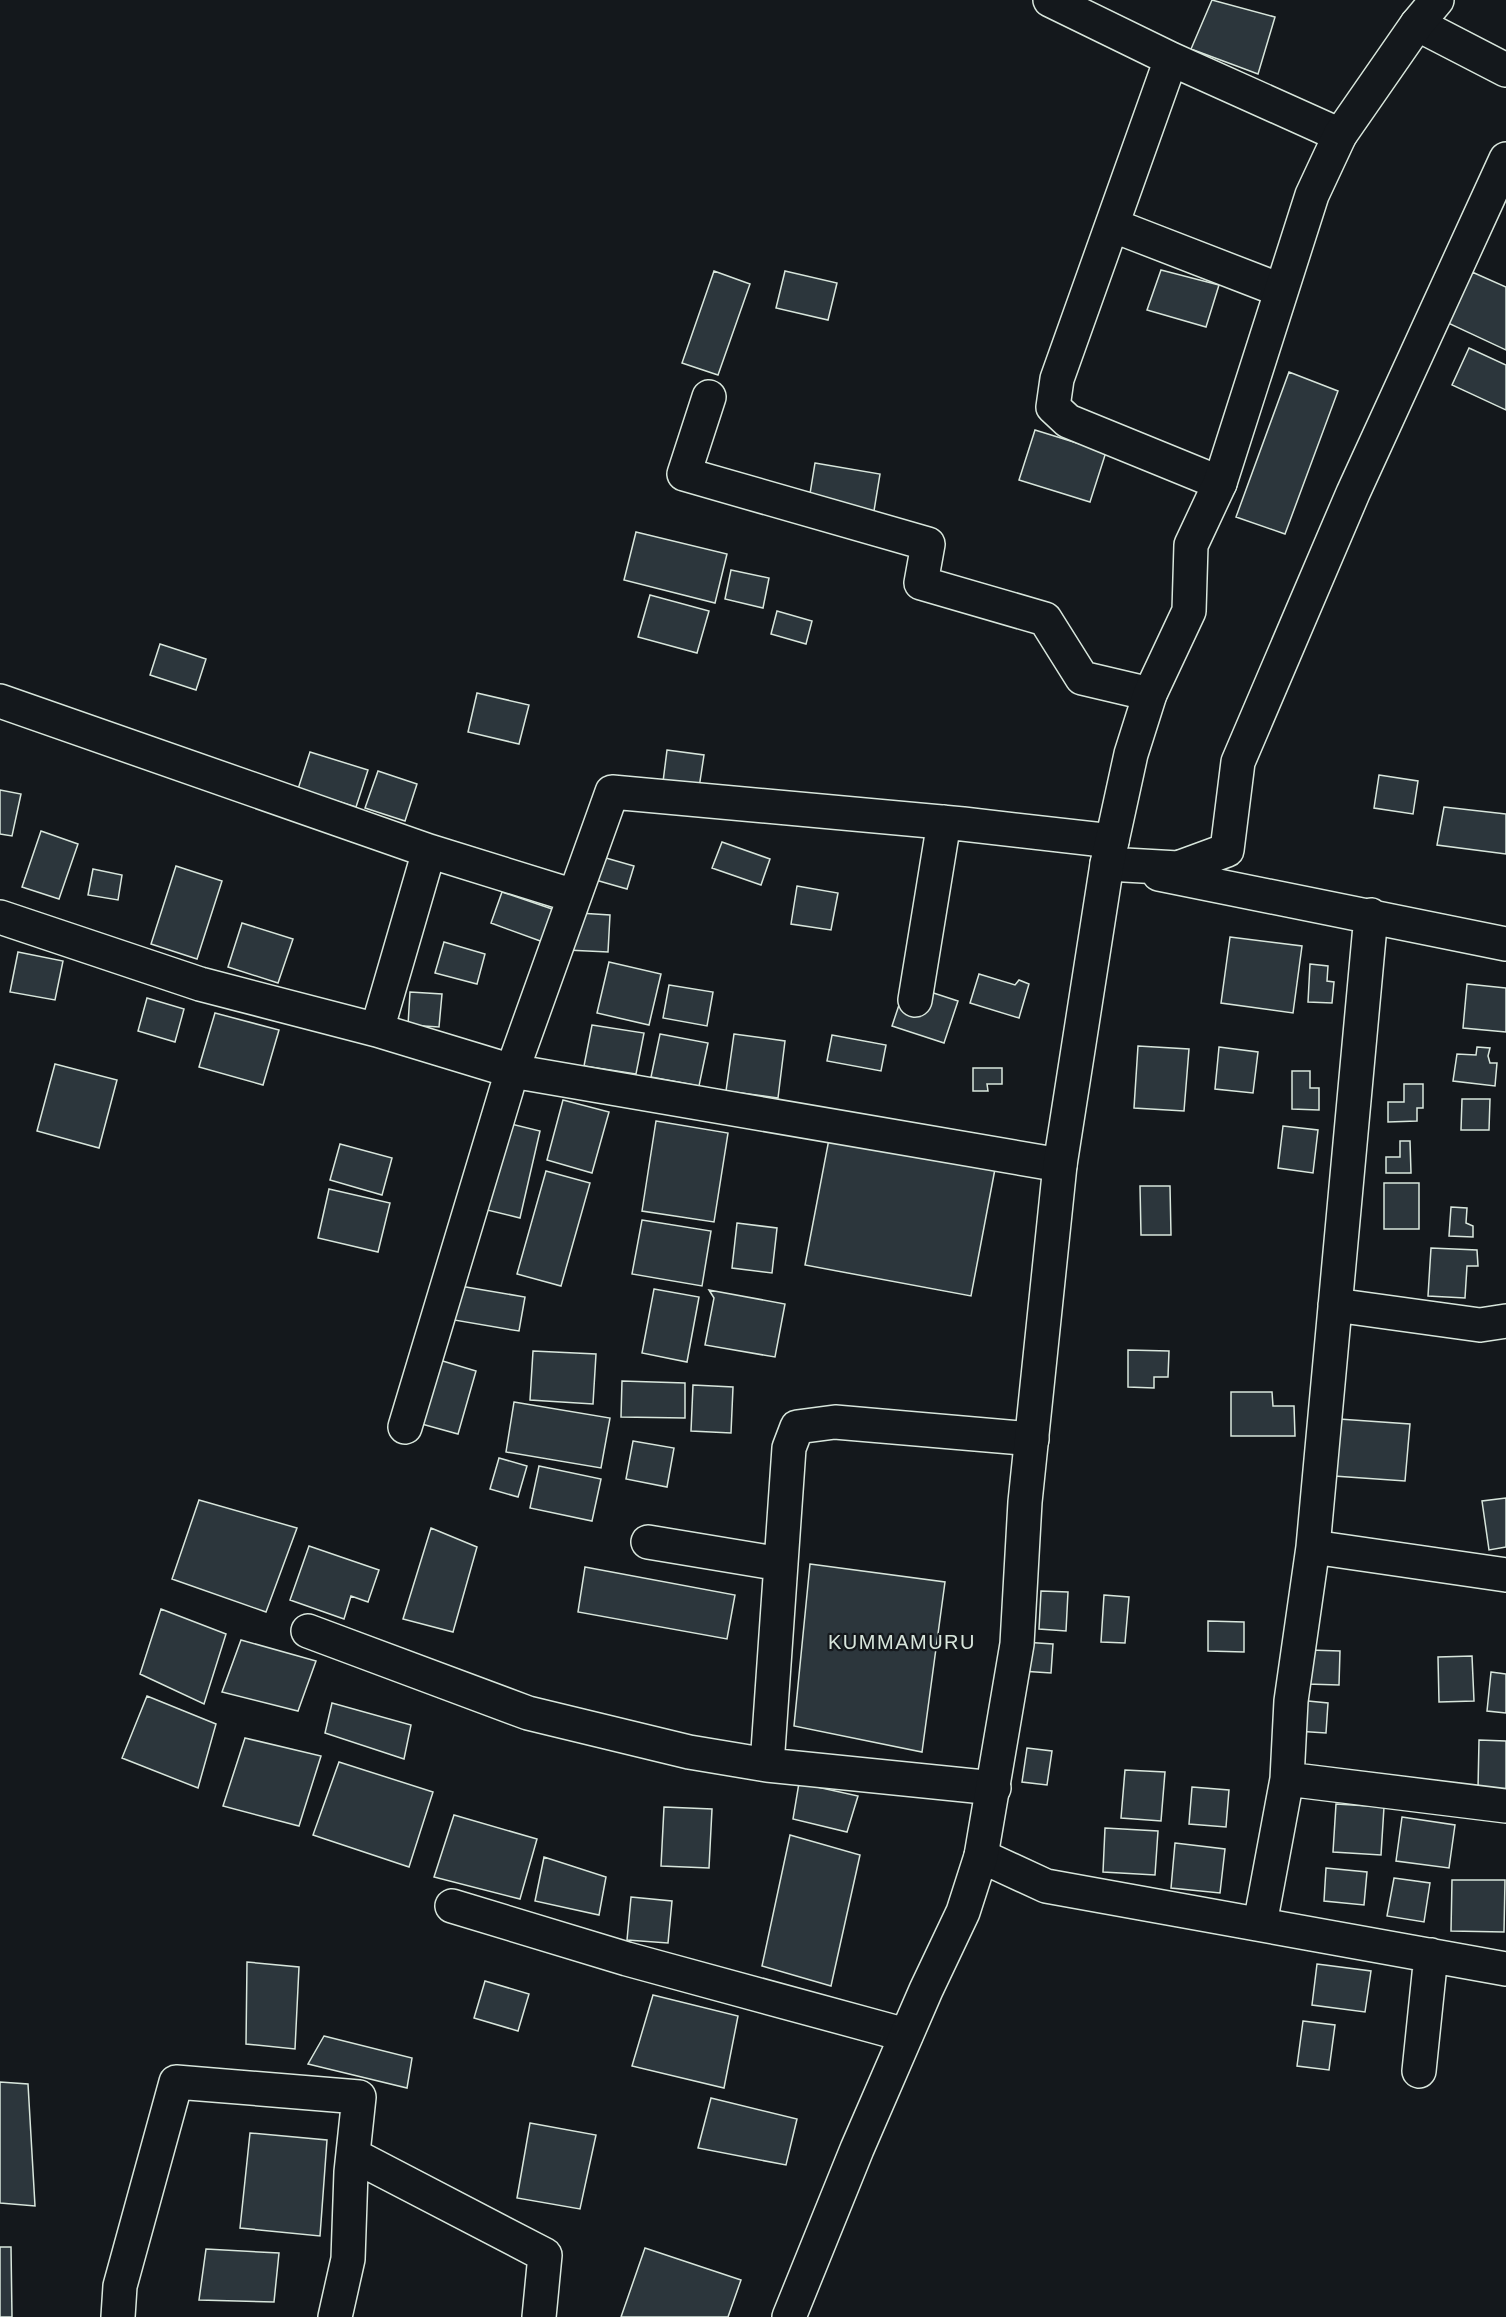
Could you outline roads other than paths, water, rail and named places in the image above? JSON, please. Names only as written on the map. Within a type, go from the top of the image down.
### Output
[{"type":"street","points":[[1050,0],[1171,59],[1340,135]]},
{"type":"street","points":[[789,2317],[906,2035],[963,1912],[981,1856],[1017,1644],[1025,1502],[1060,1165],[1110,853],[1131,754],[1150,694],[1189,610],[1191,545],[1220,483],[1312,195],[1340,135],[1427,12],[1506,70]]},
{"type":"street","points":[[1171,59],[1057,379],[1053,407],[1068,421],[1220,483]]},
{"type":"street","points":[[405,1426],[512,1071],[612,792],[944,822],[1178,868],[1227,850],[1238,762],[1358,483],[1473,225],[1506,159]]},
{"type":"street","points":[[1112,225],[1280,290]]},
{"type":"street","points":[[709,397],[684,474],[928,544],[921,583],[1046,620],[1082,678],[1150,694]]},
{"type":"street","points":[[0,701],[429,850],[574,896]]},
{"type":"street","points":[[915,1000],[944,822]]},
{"type":"street","points":[[376,1030],[429,850]]},
{"type":"street","points":[[1110,853],[1371,915],[1506,944]]},
{"type":"street","points":[[1260,1924],[1287,1779],[1291,1701],[1313,1547],[1371,915]]},
{"type":"street","points":[[0,917],[200,984],[376,1030],[512,1071],[1060,1165]]},
{"type":"street","points":[[1335,1305],[1480,1325],[1506,1321]]},
{"type":"street","points":[[767,1765],[789,1448],[797,1427],[835,1422],[1032,1440]]},
{"type":"street","points":[[648,1542],[781,1564]]},
{"type":"street","points":[[1313,1547],[1506,1575]]},
{"type":"street","points":[[308,1631],[528,1713],[688,1752],[767,1765],[994,1788]]},
{"type":"street","points":[[1287,1779],[1506,1806]]},
{"type":"street","points":[[981,1856],[1046,1886],[1506,1969]]},
{"type":"street","points":[[452,1906],[627,1959],[906,2035]]},
{"type":"street","points":[[1419,2071],[1431,1955]]},
{"type":"street","points":[[118,2317],[120,2286],[176,2082],[359,2097],[353,2155],[348,2259],[335,2317]]},
{"type":"street","points":[[353,2155],[545,2256],[539,2317]]},
{"type":"district","name":"KUMMAMURU","points":[[902,1642]]}]
